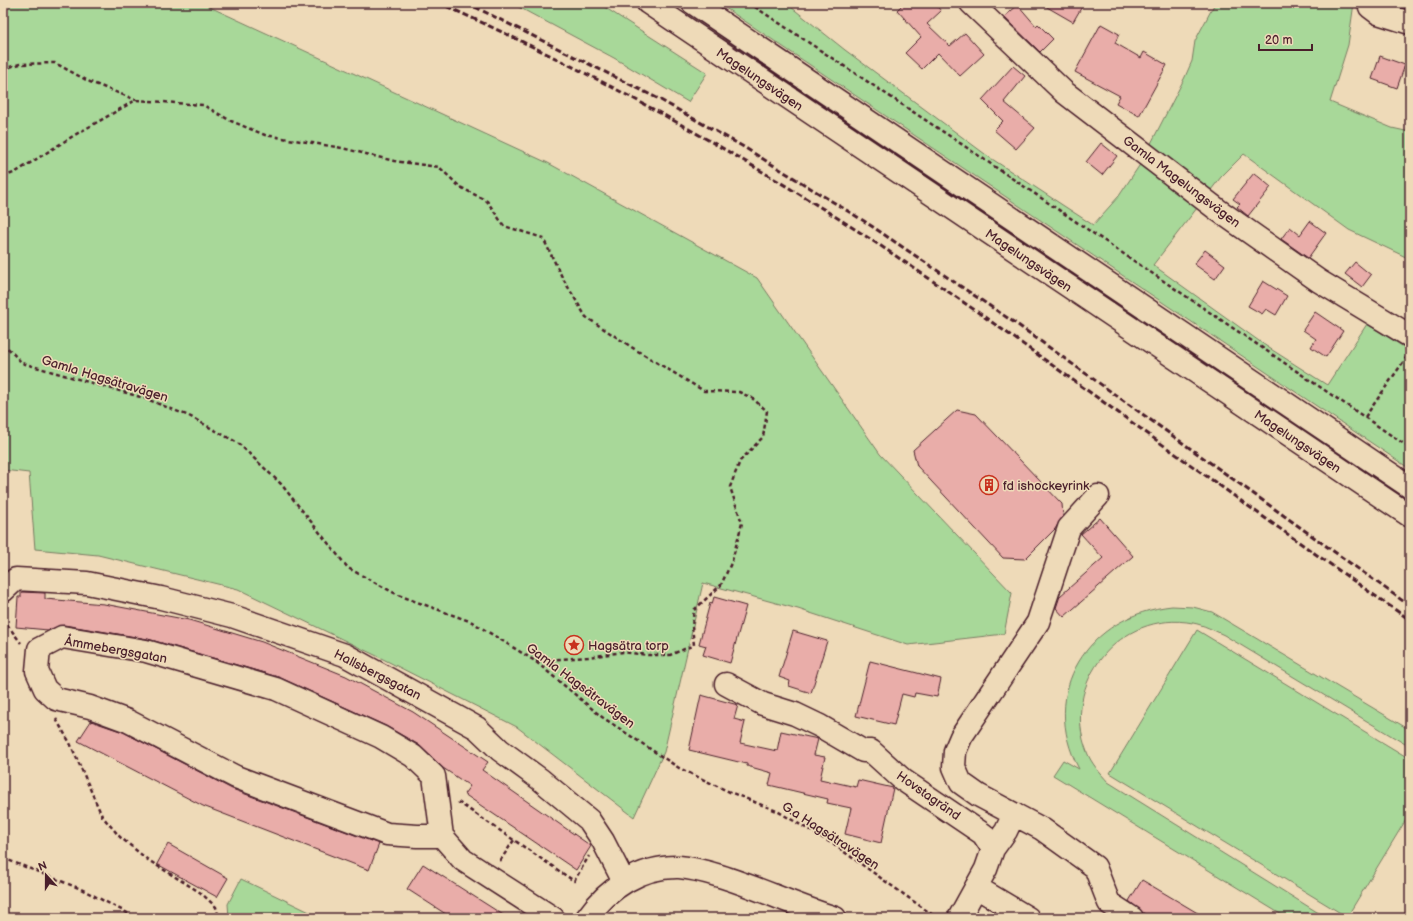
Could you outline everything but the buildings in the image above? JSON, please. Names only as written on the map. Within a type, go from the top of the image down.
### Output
[{"type":"street","name":"Magelungsvägen","points":[[648,3],[1410,516]]},
{"type":"street","name":"Magelungsvägen","points":[[693,3],[1410,487]]},
{"type":"street","name":"Gamla Magelungsvägen","points":[[971,3],[1064,92],[1218,210],[1319,281],[1410,336]]},
{"type":"street","points":[[1369,3],[1370,7],[1378,13],[1410,23]]},
{"type":"street","points":[[1098,496],[1069,528],[1038,622],[961,737],[955,751],[954,767],[961,783],[978,795],[1042,829],[1096,867],[1109,903],[1132,918]]},
{"type":"street","name":"Hallsbergsgatan","points":[[7,580],[87,583],[161,598],[232,616],[345,655],[477,728],[500,750],[541,780],[589,820],[603,841],[632,878]]},
{"type":"street","name":"Åmmebergsgatan","points":[[39,649],[62,637],[146,651],[276,689],[330,713],[380,737],[413,756],[434,776],[442,836]]},
{"type":"street","points":[[39,649],[37,671],[45,689],[56,699],[90,707],[128,722],[236,777],[387,834],[442,836],[463,860],[553,918]]},
{"type":"street","name":"Hovstagränd","points":[[726,684],[763,704],[795,714],[863,751],[871,751],[903,780],[983,834],[993,849]]},
{"type":"street","points":[[959,918],[986,869],[993,849],[1006,831],[1014,814]]},
{"type":"street","points":[[587,918],[607,894],[632,878],[658,869],[678,867],[696,869],[739,882],[835,918]]},
{"type":"street","points":[[976,887],[1028,918]]},
{"type":"path","points":[[749,3],[1410,448]]},
{"type":"path","points":[[3,69],[20,64],[56,63],[90,82],[136,100],[203,105],[231,120],[265,135],[342,148],[394,161],[439,167],[460,186],[487,201],[504,226],[543,238],[562,276],[586,317],[636,350],[704,391],[739,392],[752,398],[767,411],[763,437],[740,461],[730,487],[742,523],[732,561],[721,585],[694,610],[692,626],[694,646],[670,655],[648,655],[624,652],[588,657],[536,661]]},
{"type":"path","points":[[3,177],[16,172],[73,136],[136,100]]},
{"type":"path","name":"Gamla Hagsätravägen","points":[[3,344],[22,363],[144,398],[189,416],[238,443],[281,484],[348,568],[398,595],[472,622],[536,661],[602,717],[644,745]]},
{"type":"path","points":[[1365,417],[1410,352]]},
{"type":"path","points":[[3,619],[24,646],[39,649]]},
{"type":"path","points":[[53,696],[51,712],[70,743],[102,816],[120,837],[148,860],[201,893],[216,907],[219,918]]},
{"type":"path","name":"G.a Hagsätravägen","points":[[644,745],[680,768],[732,793],[777,811],[833,844],[937,918]]},
{"type":"path","points":[[467,808],[574,881],[593,851],[603,841]]},
{"type":"path","points":[[490,876],[514,840]]},
{"type":"path","points":[[3,858],[81,888],[137,918]]},
{"type":"green space","points":[[3,3],[201,3],[548,163],[757,278],[880,454],[1012,593],[1004,634],[908,645],[798,609],[703,583],[664,752],[634,817],[517,727],[379,657],[238,589],[98,555],[35,549],[29,473],[3,470]]},
{"type":"green space","points":[[511,3],[598,3],[707,73],[688,102],[614,58]]},
{"type":"green space","points":[[718,3],[786,3],[845,50],[989,157],[1093,225],[1119,196],[1141,163],[1185,77],[1192,61],[1195,41],[1215,3],[1354,3],[1348,45],[1330,102],[1392,128],[1410,132],[1410,259],[1349,230],[1244,154],[1221,177],[1153,265],[1266,346],[1327,385],[1367,324],[1410,351],[1410,469]]},
{"type":"green space","points":[[1172,606],[1193,607],[1212,612],[1410,730],[1410,747],[1224,635],[1205,626],[1193,623],[1166,622],[1142,628],[1120,640],[1102,657],[1089,678],[1082,701],[1081,726],[1087,752],[1096,768],[1108,782],[1317,912],[1330,918],[1287,918],[1053,775],[1063,760],[1079,769],[1068,740],[1064,712],[1068,686],[1079,662],[1095,641],[1116,624],[1142,612]]},
{"type":"green space","points":[[1197,630],[1410,759],[1410,813],[1347,917],[1110,773]]},
{"type":"green space","points":[[241,879],[322,918],[229,918],[228,904]]},
{"type":"railway","points":[[439,3],[494,28],[601,81],[707,139],[861,233],[988,320],[1410,620]]},
{"type":"railway","points":[[467,3],[657,98],[742,146],[864,221],[1018,325],[1410,606]]},
{"type":"place","name":"fd ishockeyrink","points":[[989,485]]},
{"type":"place","name":"Hagsätra torp","points":[[574,645]]}]
